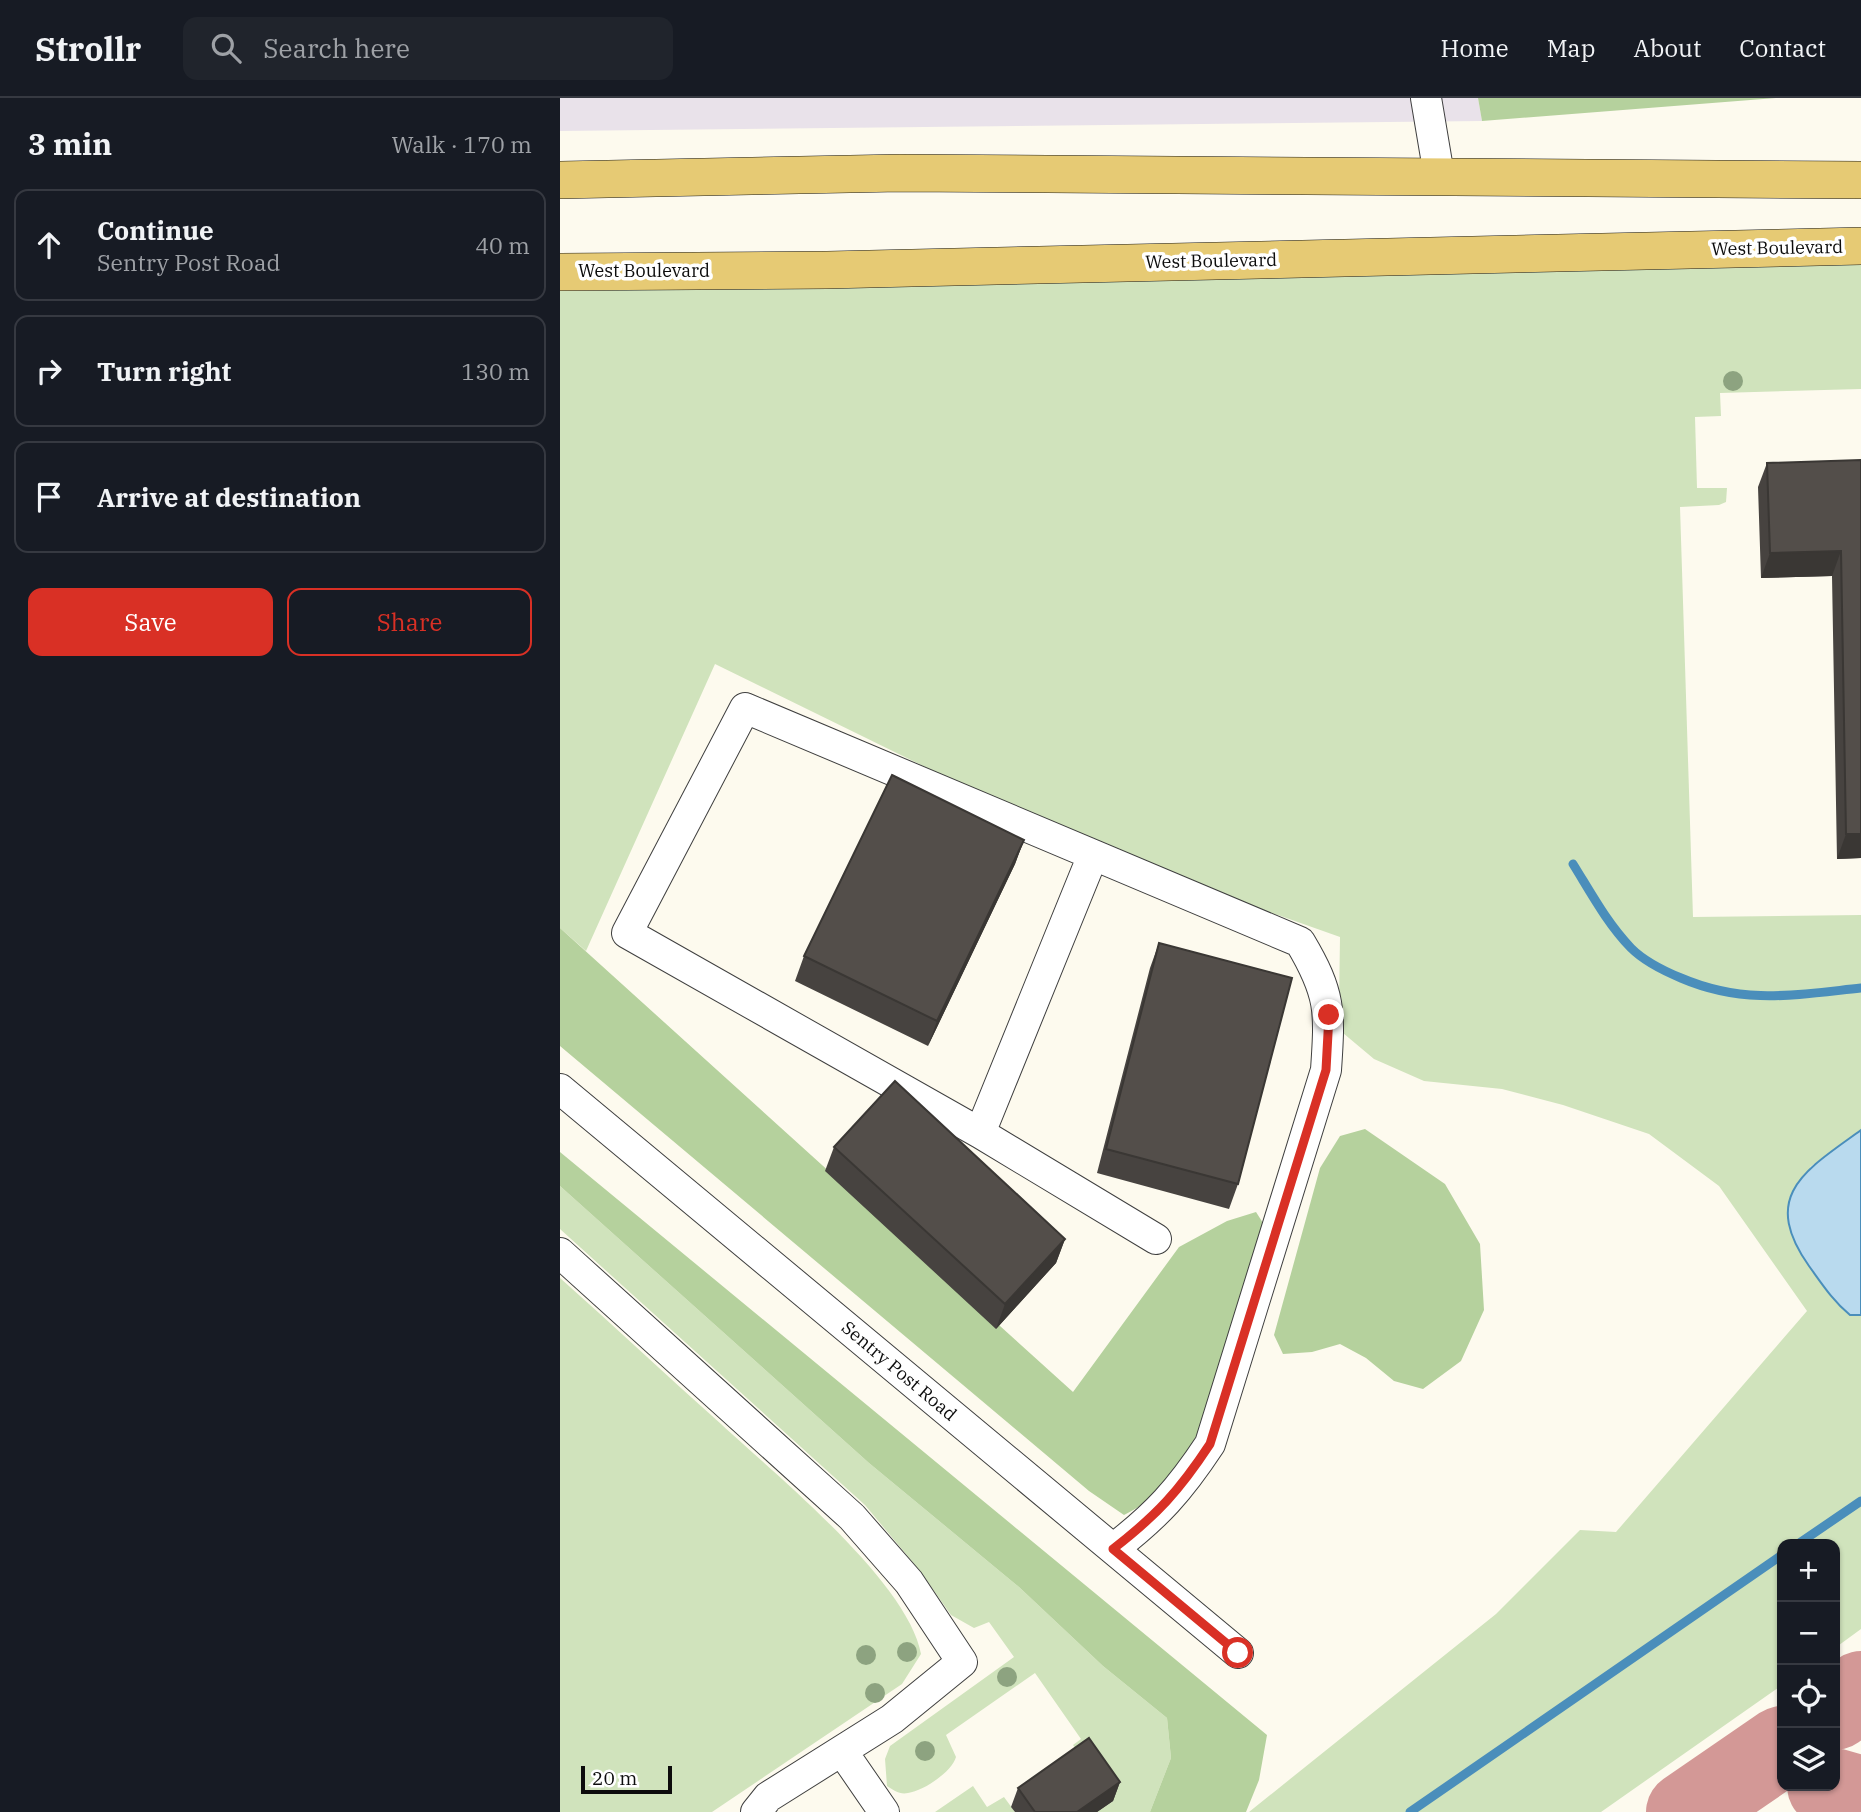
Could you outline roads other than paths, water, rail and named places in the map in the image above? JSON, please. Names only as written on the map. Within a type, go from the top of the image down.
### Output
[{"type":"main road","points":[[560,180],[900,173],[1439,174],[1861,180]]},
{"type":"main road","name":"West Boulevard","points":[[560,272],[841,269],[1861,246]]},
{"type":"street","points":[[1426,98],[1439,174]]},
{"type":"street","points":[[1113,1549],[1158,1514],[1185,1482],[1210,1444],[1326,1070],[1329,1015],[1320,976],[1300,943],[745,708],[627,933],[980,1133],[1156,1239]]},
{"type":"street","points":[[980,1133],[1093,855]]},
{"type":"street","name":"Sentry Post Road","points":[[560,1088],[1238,1653]]},
{"type":"street","points":[[560,1253],[852,1517],[909,1582],[962,1662],[892,1718],[768,1797],[756,1812]]},
{"type":"street","points":[[842,1751],[884,1812]]},
{"type":"water","points":[[1861,1130],[1861,1315],[1850,1315],[1823,1286],[1795,1241],[1788,1220],[1789,1202],[1796,1186],[1807,1172]]},
{"type":"waterway","points":[[1573,864],[1622,938],[1636,953],[1661,969],[1704,986],[1748,995],[1792,995],[1861,988]]},
{"type":"waterway","points":[[1805,1539],[1861,1501]]},
{"type":"waterway","points":[[1410,1812],[1777,1558]]}]
